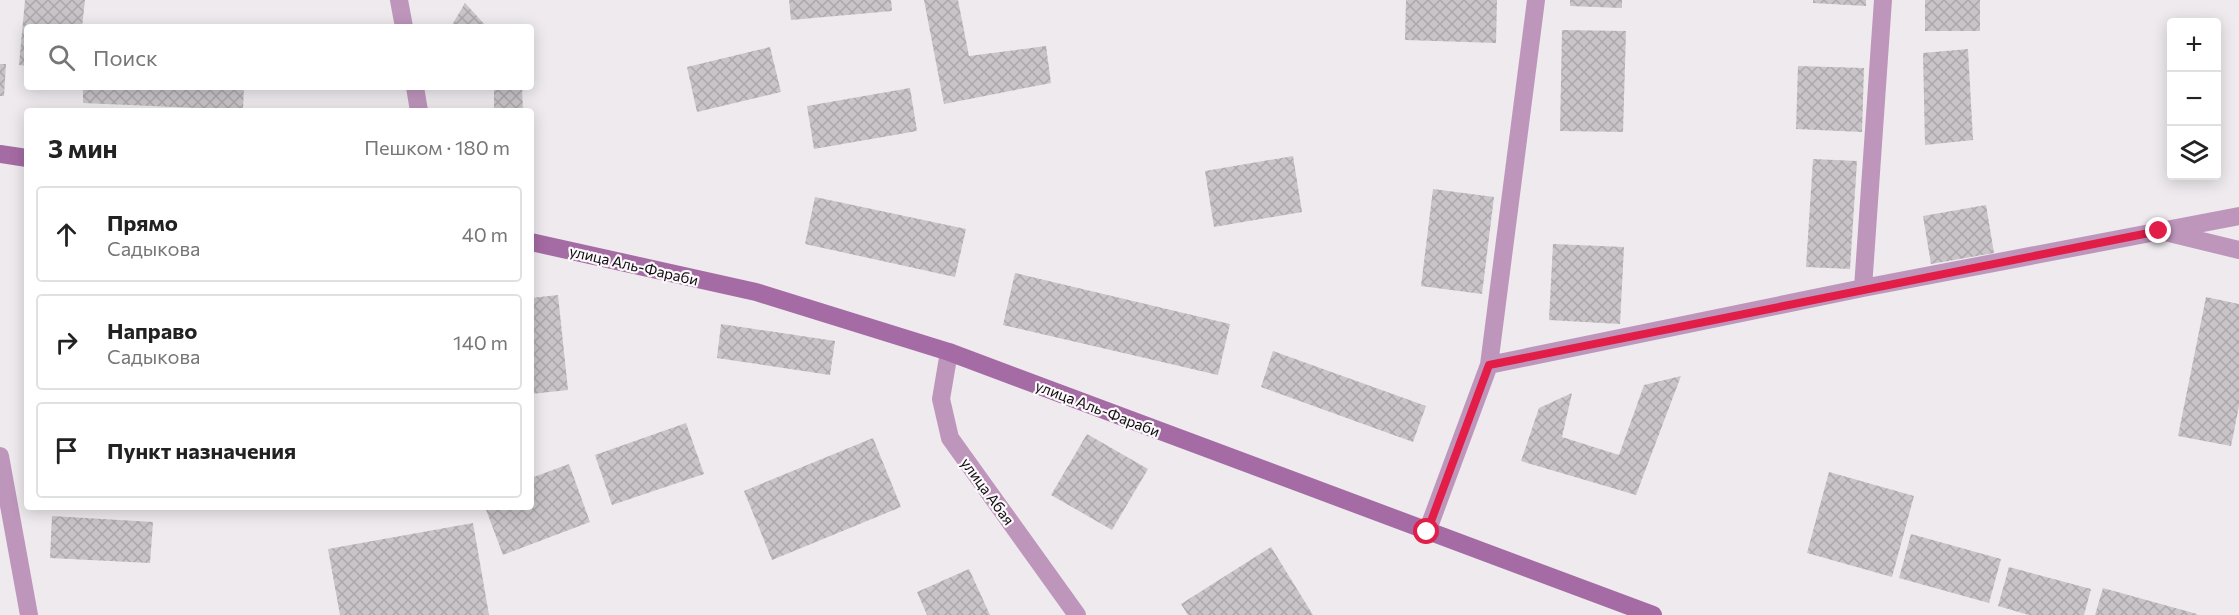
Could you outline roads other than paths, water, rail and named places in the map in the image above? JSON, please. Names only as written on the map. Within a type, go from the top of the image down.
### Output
[{"type":"main road","points":[[0,154],[24,158]]},
{"type":"main road","name":"улица Аль-Фараби","points":[[534,243],[756,292],[949,352],[1653,615]]},
{"type":"street","points":[[399,0],[403,24]]},
{"type":"street","points":[[1427,532],[1489,365],[1536,0]]},
{"type":"street","points":[[1863,288],[1883,0]]},
{"type":"street","points":[[416,90],[418,108]]},
{"type":"street","points":[[1489,365],[1863,288],[2239,216]]},
{"type":"street","points":[[2159,231],[2239,250]]},
{"type":"street","name":"улица Абая","points":[[949,352],[941,399],[950,438],[1077,615]]},
{"type":"street","points":[[0,456],[29,615]]}]
